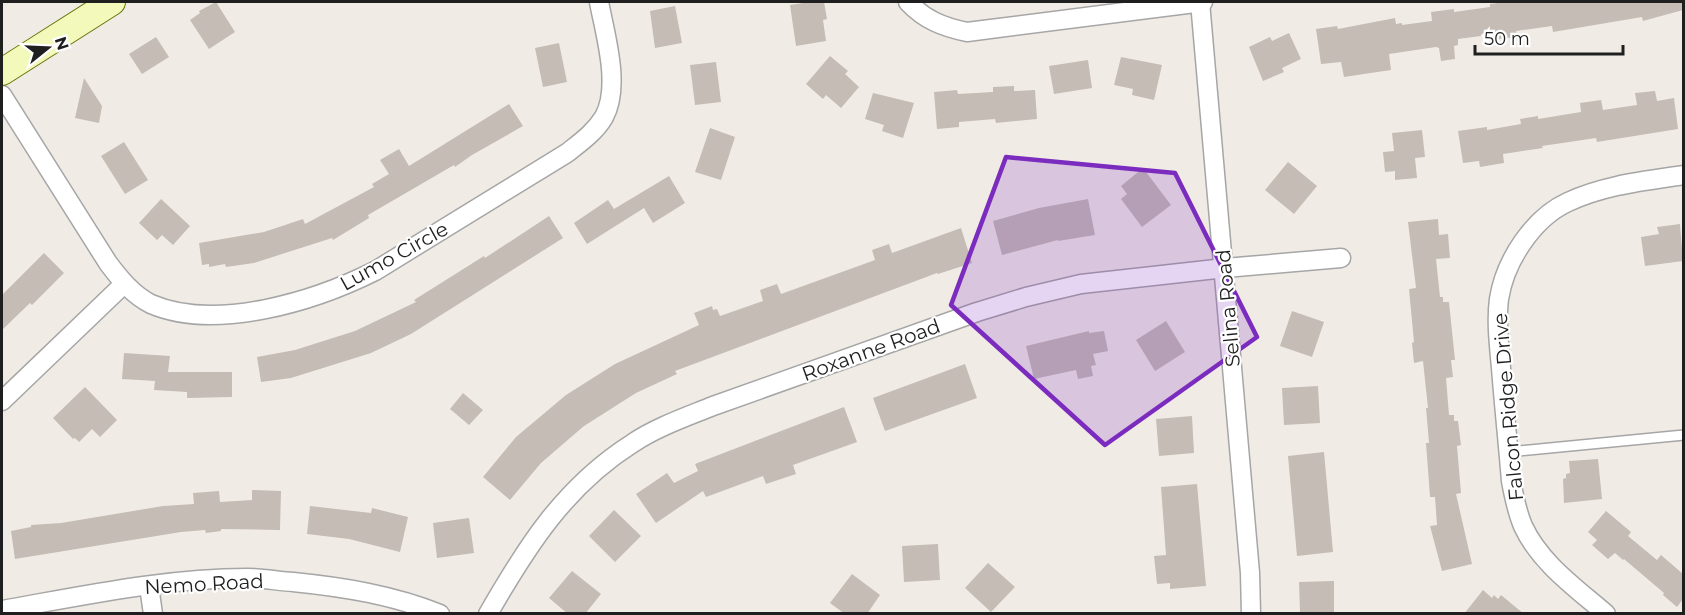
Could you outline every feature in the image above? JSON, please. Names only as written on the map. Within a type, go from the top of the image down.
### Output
[{"type":"main road","points":[[2,72],[112,2]]},
{"type":"street","name":"Lumo Circle","points":[[2,95],[108,263],[124,284],[150,303],[180,312],[219,315],[264,309],[310,298],[345,286],[375,271],[567,153],[591,134],[604,116],[610,99],[609,53],[599,2]]},
{"type":"street","points":[[908,2],[918,12],[942,26],[967,32],[1201,2]]},
{"type":"street","name":"Selina Road","points":[[1201,2],[1250,573],[1251,614]]},
{"type":"street","name":"Falcon Ridge Drive","points":[[1606,614],[1546,560],[1531,541],[1515,504],[1498,334],[1499,299],[1507,273],[1520,246],[1540,221],[1566,203],[1591,192],[1622,184],[1683,176]]},
{"type":"street","name":"Roxanne Road","points":[[488,614],[516,564],[543,525],[602,465],[634,442],[713,406],[977,312],[1080,284],[1341,258]]},
{"type":"street","points":[[2,401],[124,284]]},
{"type":"street","name":"Nemo Road","points":[[2,610],[149,585],[204,580],[261,579],[343,588],[388,598],[440,614]]},
{"type":"street","points":[[149,585],[153,614]]},
{"type":"lane","points":[[1508,452],[1683,435]]},
{"type":"highlighted area","points":[[1006,157],[1175,173],[1257,337],[1105,445],[951,305]]},
{"type":"building","points":[[216,2],[235,32],[209,49],[190,20],[200,13],[199,11]]},
{"type":"building","points":[[824,2],[827,19],[823,20],[826,41],[796,46],[790,5]]},
{"type":"building","points":[[1506,2],[1683,2],[1683,10],[1643,21],[1642,17],[1553,32],[1552,26],[1516,31],[1517,37],[1497,39],[1496,34],[1458,39],[1458,45],[1454,46],[1455,59],[1441,61],[1439,48],[1436,47],[1389,54],[1391,70],[1344,77],[1341,62],[1321,64],[1316,29],[1337,26],[1338,29],[1395,18],[1396,24],[1402,23],[1402,25],[1432,21],[1431,12],[1454,9],[1454,12],[1490,7],[1490,4]]},
{"type":"building","points":[[675,6],[682,43],[655,48],[650,11]]},
{"type":"building","points":[[1289,33],[1301,59],[1282,68],[1284,72],[1263,81],[1249,47],[1270,37],[1272,41]]},
{"type":"building","points":[[156,37],[169,57],[142,74],[129,54]]},
{"type":"building","points":[[559,43],[567,82],[543,87],[535,48]]},
{"type":"building","points":[[830,56],[848,71],[845,74],[859,87],[841,108],[826,95],[823,99],[806,84]]},
{"type":"building","points":[[1121,57],[1162,65],[1154,100],[1132,95],[1133,89],[1114,85]]},
{"type":"building","points":[[1088,60],[1092,88],[1054,94],[1049,66]]},
{"type":"building","points":[[716,62],[721,102],[695,105],[690,65]]},
{"type":"building","points":[[84,78],[102,106],[99,123],[75,118]]},
{"type":"building","points":[[1014,86],[1014,91],[1035,90],[1037,119],[996,123],[995,119],[959,122],[959,127],[937,129],[934,92],[957,90],[958,94],[993,92],[993,87]]},
{"type":"building","points":[[1655,91],[1657,101],[1674,98],[1678,129],[1597,142],[1596,138],[1542,146],[1543,148],[1503,154],[1504,163],[1480,167],[1479,161],[1463,163],[1458,131],[1487,127],[1487,130],[1521,124],[1520,119],[1538,116],[1538,119],[1581,112],[1580,103],[1601,100],[1603,110],[1637,105],[1635,93]]},
{"type":"building","points":[[873,93],[914,103],[903,138],[882,131],[884,125],[865,119]]},
{"type":"building","points":[[509,104],[523,126],[368,215],[369,218],[333,240],[332,238],[254,263],[226,267],[225,264],[209,267],[209,264],[202,265],[199,243],[264,232],[303,219],[305,224],[374,187],[372,184],[389,174],[380,160],[399,149],[409,166]]},
{"type":"building","points":[[710,128],[735,137],[721,180],[695,172]]},
{"type":"building","points":[[1422,130],[1425,157],[1415,158],[1417,178],[1395,180],[1395,171],[1385,172],[1383,152],[1394,151],[1392,133]]},
{"type":"building","points":[[124,142],[148,180],[125,194],[101,156]]},
{"type":"building","points":[[1288,162],[1317,186],[1294,214],[1265,190]]},
{"type":"building","points":[[1143,168],[1171,205],[1142,227],[1121,199],[1127,194],[1121,186]]},
{"type":"building","points":[[669,176],[685,203],[653,223],[644,208],[587,244],[574,223],[608,200],[614,209]]},
{"type":"building","points":[[161,199],[190,226],[173,245],[162,235],[157,240],[139,223]]},
{"type":"building","points":[[1088,199],[1095,235],[1058,240],[1002,255],[993,221],[1039,208]]},
{"type":"building","points":[[549,216],[563,238],[411,334],[371,353],[291,378],[261,382],[257,357],[295,350],[355,331],[416,302],[414,300],[484,256],[485,258]]},
{"type":"building","points":[[1438,219],[1439,235],[1448,234],[1450,258],[1436,259],[1440,297],[1443,297],[1443,302],[1449,302],[1455,360],[1451,360],[1453,377],[1446,378],[1449,415],[1454,415],[1454,421],[1458,421],[1461,445],[1457,446],[1461,493],[1456,494],[1472,564],[1442,571],[1430,526],[1437,525],[1435,497],[1430,497],[1426,443],[1429,443],[1426,408],[1428,408],[1423,361],[1414,363],[1412,343],[1414,342],[1409,289],[1416,288],[1408,222]]},
{"type":"building","points":[[1680,224],[1683,261],[1645,266],[1641,237],[1659,234],[1657,227]]},
{"type":"building","points":[[961,228],[972,263],[937,273],[675,371],[677,374],[636,393],[584,426],[541,463],[510,500],[483,477],[516,437],[566,395],[615,364],[699,325],[694,313],[712,306],[713,310],[717,309],[720,316],[763,301],[760,290],[777,284],[781,294],[875,260],[872,250],[889,244],[892,253]]},
{"type":"building","points":[[44,253],[64,273],[32,305],[30,303],[2,330],[2,295]]},
{"type":"building","points":[[1292,311],[1324,322],[1312,357],[1280,346]]},
{"type":"building","points":[[1166,321],[1185,352],[1155,371],[1136,340]]},
{"type":"building","points":[[1089,331],[1089,333],[1104,331],[1108,351],[1093,354],[1096,365],[1091,366],[1093,376],[1078,379],[1076,370],[1034,379],[1026,346]]},
{"type":"building","points":[[124,353],[170,356],[168,372],[232,372],[232,397],[187,398],[187,392],[154,390],[155,381],[122,379]]},
{"type":"building","points":[[965,364],[977,398],[885,431],[873,398]]},
{"type":"building","points":[[1318,386],[1320,423],[1284,425],[1282,388]]},
{"type":"building","points":[[85,387],[117,420],[100,437],[92,429],[79,442],[73,439],[53,418]]},
{"type":"building","points":[[463,393],[483,410],[469,425],[450,409]]},
{"type":"building","points":[[844,407],[857,442],[793,465],[796,474],[766,484],[763,476],[706,497],[703,491],[656,523],[636,494],[667,473],[674,483],[698,471],[695,464]]},
{"type":"building","points":[[1192,416],[1194,453],[1159,456],[1156,419]]},
{"type":"building","points":[[1324,452],[1333,552],[1297,556],[1288,456]]},
{"type":"building","points":[[1598,459],[1602,499],[1564,503],[1563,479],[1566,478],[1566,474],[1570,473],[1569,461]]},
{"type":"building","points":[[1197,484],[1206,586],[1170,589],[1170,583],[1157,584],[1154,556],[1166,555],[1161,487]]},
{"type":"building","points":[[252,490],[281,491],[280,530],[221,529],[221,531],[206,533],[205,530],[181,532],[15,559],[11,531],[31,527],[31,525],[61,523],[163,506],[194,504],[193,493],[219,491],[220,502],[252,500]]},
{"type":"building","points":[[310,506],[371,513],[372,508],[408,517],[400,552],[349,539],[307,534]]},
{"type":"building","points":[[614,510],[641,536],[615,562],[589,536]]},
{"type":"building","points":[[1606,511],[1631,532],[1628,536],[1657,560],[1661,555],[1683,574],[1683,599],[1677,607],[1624,559],[1615,553],[1608,559],[1592,545],[1597,540],[1588,532]]},
{"type":"building","points":[[469,518],[474,553],[437,558],[433,523]]},
{"type":"building","points":[[938,544],[940,580],[904,582],[902,546]]},
{"type":"building","points":[[988,563],[1015,587],[991,612],[965,588]]},
{"type":"building","points":[[572,571],[601,594],[585,614],[568,614],[549,598]]},
{"type":"building","points":[[852,574],[880,595],[867,614],[845,614],[830,603]]},
{"type":"building","points":[[1334,581],[1334,614],[1300,614],[1299,582]]},
{"type":"building","points":[[1483,590],[1492,598],[1494,595],[1498,599],[1501,595],[1524,614],[1464,614]]}]
